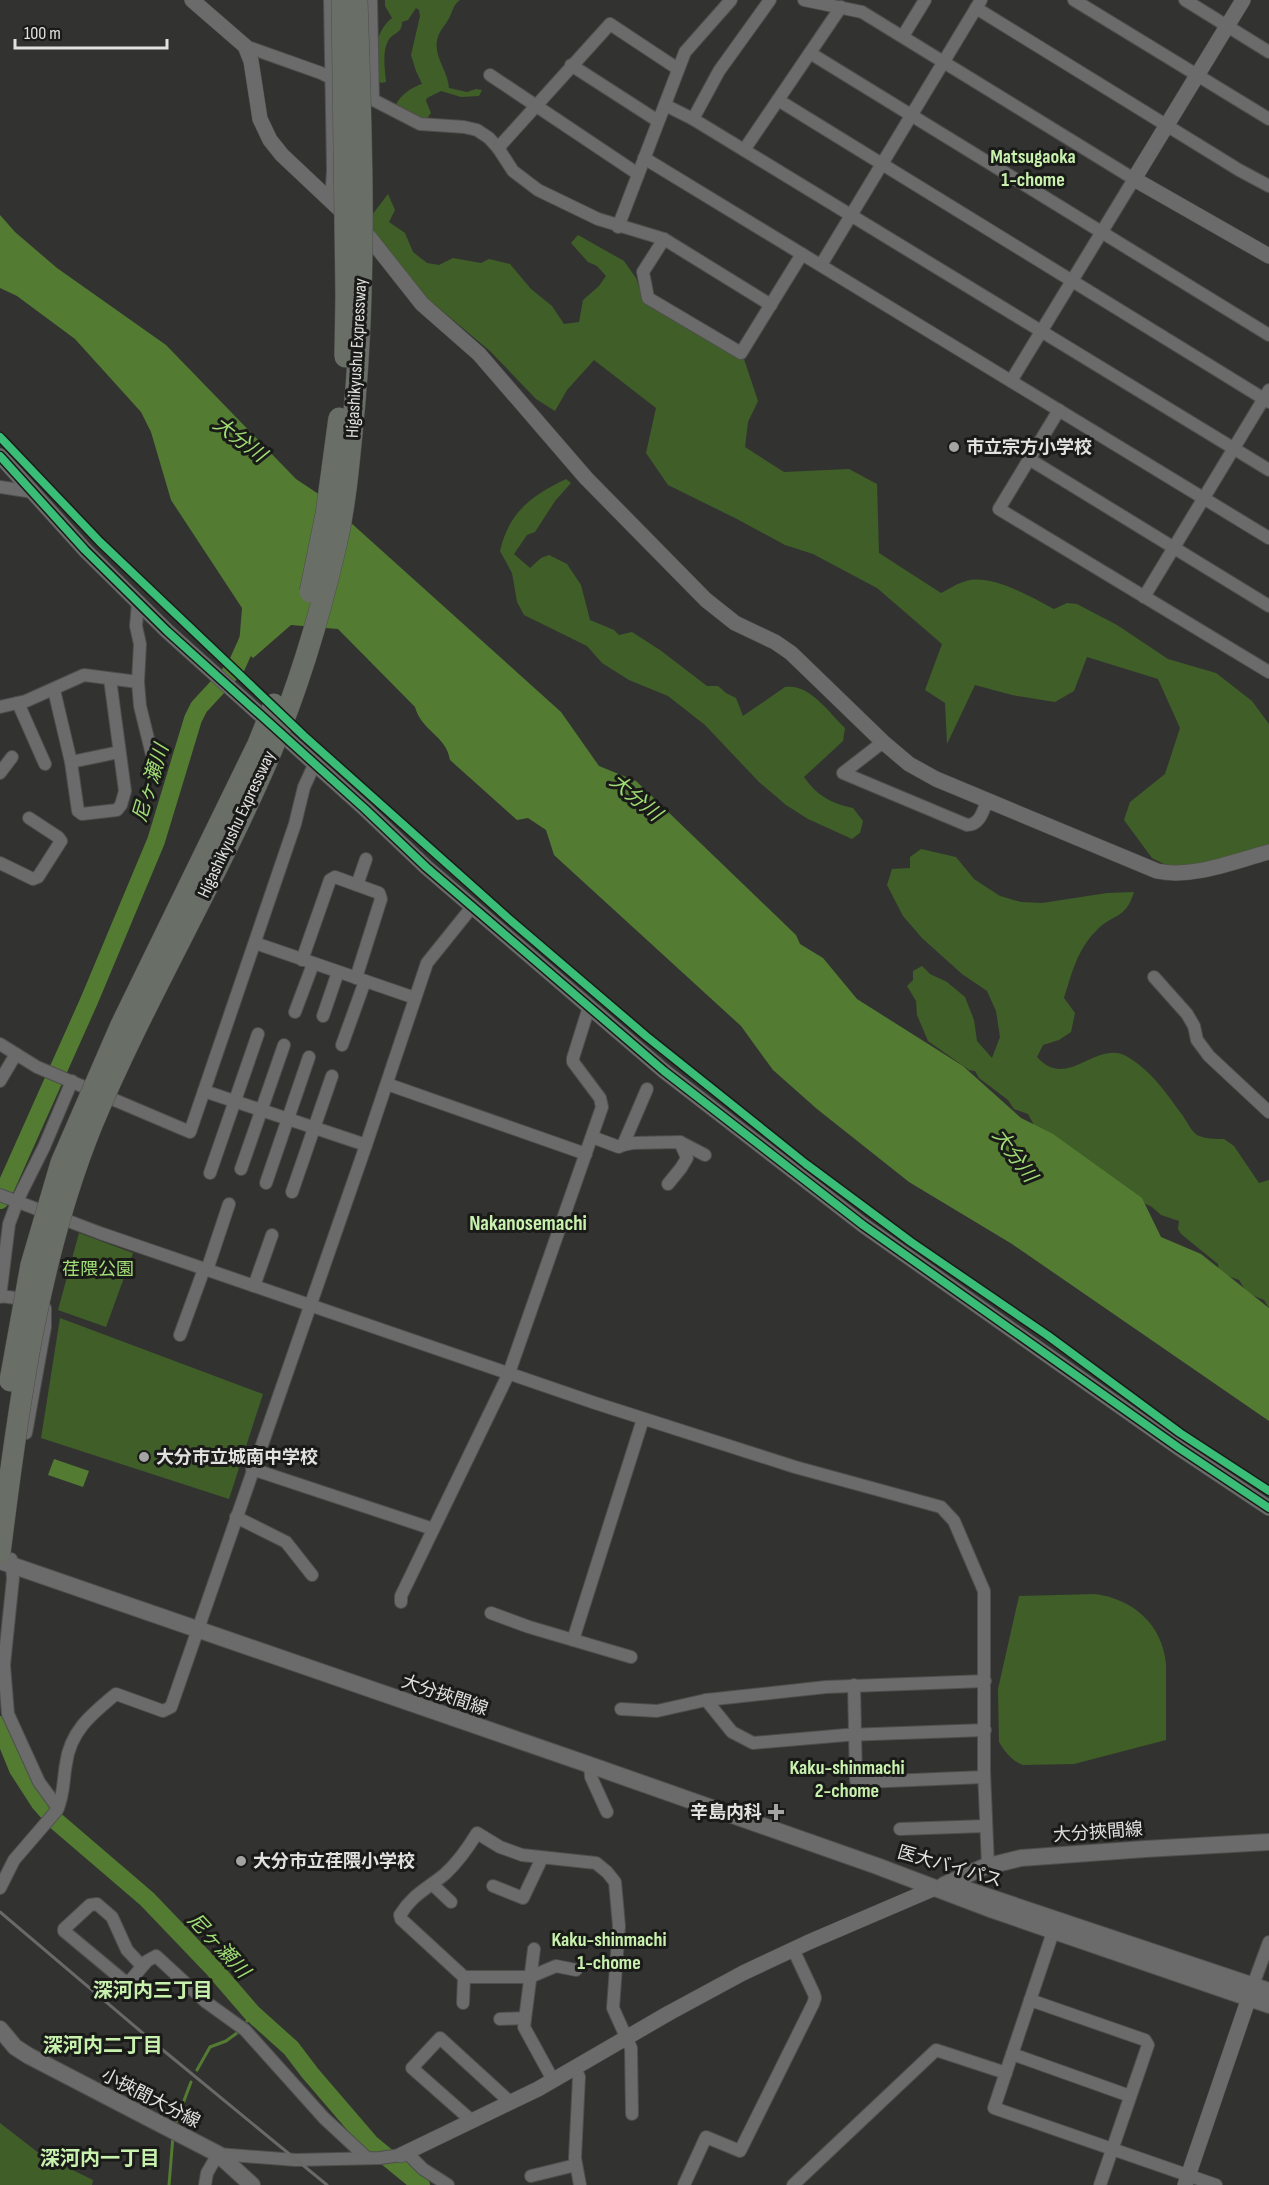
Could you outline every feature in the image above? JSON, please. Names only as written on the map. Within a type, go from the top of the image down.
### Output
[{"type":"highway","name":"Higashikyushu Expressway","points":[[0,1444],[31,1264],[61,1163],[121,1025],[258,744],[279,690],[309,595],[326,514],[338,435],[346,349],[342,0]]},
{"type":"highway","name":"Higashikyushu Expressway","points":[[4,1560],[28,1359],[54,1237],[66,1195],[93,1123],[130,1041],[244,811],[272,748],[315,623],[336,548],[349,464],[362,317],[361,108],[357,0]]},
{"type":"main road","name":"大分挾間線","points":[[4,1560],[877,1866]]},
{"type":"main road","name":"大分挾間線","points":[[940,1886],[988,1866],[1034,1856],[1269,1842]]},
{"type":"main road","name":"医大バイパス","points":[[877,1866],[1251,1992],[1269,2005]]},
{"type":"main road","name":"医大バイパス","points":[[1251,1992],[1269,1991]]},
{"type":"main road","name":"小挾間大分線","points":[[0,2029],[15,2047],[29,2056],[218,2154],[252,2185]]},
{"type":"street","points":[[192,0],[245,46],[332,78],[420,124],[477,130],[498,148],[513,171],[536,188],[618,227],[664,239],[771,304]]},
{"type":"street","points":[[330,0],[331,201]]},
{"type":"street","points":[[371,0],[373,99]]},
{"type":"street","points":[[618,227],[678,69],[691,43],[731,0]]},
{"type":"street","points":[[693,119],[720,71],[770,0]]},
{"type":"street","points":[[804,0],[862,12],[1134,179],[1269,256]]},
{"type":"street","points":[[903,36],[925,0]]},
{"type":"street","points":[[1074,0],[1269,119]]},
{"type":"street","points":[[1185,0],[1269,51]]},
{"type":"street","points":[[1011,381],[1243,0]]},
{"type":"street","points":[[821,265],[979,4],[1167,125],[1269,186]]},
{"type":"street","points":[[744,150],[841,7]]},
{"type":"street","points":[[498,148],[610,24],[678,69]]},
{"type":"street","points":[[245,46],[251,61],[258,111],[265,132],[282,154],[375,243],[422,304],[493,369],[586,478],[706,600],[735,623],[775,642],[791,653],[883,742],[917,769],[987,801],[1150,869],[1165,873],[1192,872],[1269,852]]},
{"type":"street","points":[[810,53],[1269,335]]},
{"type":"street","points":[[571,65],[658,121]]},
{"type":"street","points":[[490,75],[638,174]]},
{"type":"street","points":[[778,100],[1072,281],[1267,397],[1233,448],[1144,597]]},
{"type":"street","points":[[665,105],[693,119],[1269,470]]},
{"type":"street","points":[[644,158],[1269,538]]},
{"type":"street","points":[[664,239],[643,272],[648,298],[741,353],[802,254]]},
{"type":"street","points":[[1059,410],[999,509],[1269,672]]},
{"type":"street","points":[[0,456],[138,603],[472,907],[722,1118],[863,1225],[1170,1442],[1269,1508]]},
{"type":"street","points":[[1029,459],[1269,606]]},
{"type":"street","points":[[0,487],[33,492]]},
{"type":"street","points":[[138,603],[136,626],[140,645],[138,682],[140,706],[155,767]]},
{"type":"street","points":[[0,707],[54,690],[84,675],[138,682]]},
{"type":"street","points":[[54,690],[71,762],[78,812],[82,814],[115,811],[121,806],[125,788],[110,679]]},
{"type":"street","points":[[18,703],[45,764]]},
{"type":"street","points":[[883,742],[843,773],[967,825],[978,821],[987,801]]},
{"type":"street","points":[[71,762],[119,752]]},
{"type":"street","points":[[0,774],[12,757]]},
{"type":"street","points":[[0,1044],[37,1067],[190,1131],[296,824],[305,782],[315,763]]},
{"type":"street","points":[[0,863],[33,879],[38,877],[61,841],[29,818]]},
{"type":"street","points":[[357,885],[366,859]]},
{"type":"street","points":[[295,1012],[330,880],[335,877],[379,893],[381,899],[342,1045]]},
{"type":"street","points":[[0,1888],[14,1860],[62,1801],[68,1754],[79,1728],[88,1717],[117,1694],[163,1711],[171,1707],[427,963],[472,907]]},
{"type":"street","points":[[255,944],[415,998]]},
{"type":"street","points":[[323,1016],[338,972]]},
{"type":"street","points":[[1154,977],[1187,1014],[1194,1026],[1197,1040],[1209,1056],[1269,1112]]},
{"type":"street","points":[[401,1602],[401,1596],[509,1373],[592,1137],[602,1102],[573,1062],[589,1007]]},
{"type":"street","points":[[210,1173],[258,1034]]},
{"type":"street","points":[[241,1169],[284,1045]]},
{"type":"street","points":[[0,1081],[16,1054]]},
{"type":"street","points":[[266,1183],[309,1057]]},
{"type":"street","points":[[292,1192],[332,1076]]},
{"type":"street","points":[[58,1808],[39,1782],[9,1717],[2,1661],[12,1599],[4,1560],[9,1549],[46,1313],[44,1305],[38,1301],[0,1296],[8,1230],[17,1202],[44,1147],[72,1081]]},
{"type":"street","points":[[387,1084],[586,1154]]},
{"type":"street","points":[[622,1145],[647,1089]]},
{"type":"street","points":[[204,1090],[366,1145]]},
{"type":"street","points":[[592,1137],[619,1147],[633,1143],[680,1142],[705,1155]]},
{"type":"street","points":[[668,1184],[687,1158],[680,1142]]},
{"type":"street","points":[[0,1196],[254,1286],[643,1419],[795,1467],[941,1507],[954,1521],[982,1585],[984,1599],[984,1777],[988,1866]]},
{"type":"street","points":[[180,1335],[230,1204]]},
{"type":"street","points":[[254,1286],[273,1235]]},
{"type":"street","points":[[573,1640],[643,1419]]},
{"type":"street","points":[[252,1469],[433,1529]]},
{"type":"street","points":[[236,1517],[286,1542],[312,1575]]},
{"type":"street","points":[[491,1612],[529,1627],[631,1657]]},
{"type":"street","points":[[621,1709],[657,1710],[706,1700],[854,1685],[985,1681]]},
{"type":"street","points":[[854,1685],[856,1780],[859,1782],[984,1777]]},
{"type":"street","points":[[706,1700],[732,1732],[753,1743],[798,1738],[984,1730]]},
{"type":"street","points":[[590,1765],[591,1777],[608,1812]]},
{"type":"street","points":[[900,1829],[986,1826]]},
{"type":"street","points":[[576,1970],[556,1966],[530,1977],[464,1977],[400,1917],[411,1899],[454,1865],[477,1833],[513,1852],[542,1858],[596,1863],[607,1872],[615,1882],[619,1926],[613,2007],[632,2054],[632,2114]]},
{"type":"street","points":[[493,1886],[523,1898],[542,1858]]},
{"type":"street","points":[[432,1884],[452,1902]]},
{"type":"street","points":[[205,2185],[209,2169],[218,2154],[296,2160],[369,2158],[404,2154],[553,2080],[714,1988],[793,1949],[940,1886]]},
{"type":"street","points":[[142,1966],[127,1950],[112,1917],[97,1904],[90,1905],[64,1929],[124,1981],[130,1981],[142,1966],[156,1956],[206,2002],[244,2030],[324,2118],[369,2158]]},
{"type":"street","points":[[1056,1925],[994,2108],[1112,2149],[1187,2180],[1216,2185]]},
{"type":"street","points":[[1187,2180],[1269,1942]]},
{"type":"street","points":[[534,1949],[525,2030],[553,2080]]},
{"type":"street","points":[[684,2185],[705,2137],[740,2151],[813,2004],[814,1994],[793,1949]]},
{"type":"street","points":[[463,2003],[464,1977]]},
{"type":"street","points":[[1030,2000],[1144,2040],[1148,2045],[1100,2185]]},
{"type":"street","points":[[500,2019],[525,2018]]},
{"type":"street","points":[[472,2121],[412,2068],[440,2038],[510,2102]]},
{"type":"street","points":[[793,2185],[936,2050],[1006,2073]]},
{"type":"street","points":[[1012,2054],[1130,2096]]},
{"type":"street","points":[[574,2068],[579,2077],[576,2164],[580,2185]]},
{"type":"street","points":[[404,2154],[448,2185]]},
{"type":"street","points":[[531,2176],[576,2164]]},
{"type":"green space","points":[[385,0],[460,0],[437,39],[438,53],[449,88],[467,92],[482,90],[479,96],[461,97],[441,91],[427,98],[431,113],[425,121],[396,105],[407,92],[422,84],[411,55],[420,16],[416,8],[408,20],[402,22],[399,31],[388,41],[384,56],[386,82],[381,83],[377,79],[378,39],[381,31],[392,18],[385,6]]},
{"type":"green space","points":[[388,194],[395,210],[389,222],[405,233],[413,252],[427,263],[439,265],[453,258],[481,263],[489,259],[510,264],[531,289],[552,306],[564,324],[579,322],[583,300],[599,286],[606,276],[597,266],[588,262],[571,243],[578,235],[624,261],[636,278],[643,298],[660,312],[744,359],[758,401],[748,422],[745,447],[784,472],[849,469],[877,484],[879,553],[941,593],[963,582],[976,579],[988,580],[1012,588],[1054,609],[1067,603],[1077,604],[1117,625],[1168,659],[1216,673],[1252,701],[1269,724],[1269,848],[1218,862],[1172,868],[1152,858],[1124,820],[1130,802],[1165,774],[1180,728],[1158,679],[1087,657],[1074,691],[1055,702],[1012,695],[975,685],[947,744],[945,703],[925,690],[942,644],[877,588],[813,554],[785,545],[668,485],[646,453],[656,408],[594,360],[567,390],[555,411],[536,399],[490,351],[429,300],[373,232],[372,215]]},
{"type":"green space","points":[[566,479],[571,483],[555,501],[535,532],[527,535],[514,554],[530,568],[541,558],[549,555],[567,564],[581,585],[590,620],[614,630],[619,635],[632,632],[707,686],[718,686],[736,698],[743,716],[785,687],[794,687],[811,694],[845,728],[843,741],[804,777],[825,798],[853,808],[863,821],[860,833],[852,839],[808,819],[786,805],[759,782],[705,725],[668,696],[629,680],[602,663],[587,646],[524,615],[517,602],[512,573],[500,551],[504,537],[523,507],[542,492]]},
{"type":"green space","points":[[921,849],[956,857],[974,879],[1000,896],[1021,902],[1042,903],[1107,893],[1134,892],[1127,908],[1089,938],[1076,962],[1064,998],[1075,1013],[1071,1032],[1059,1040],[1043,1045],[1037,1057],[1048,1066],[1059,1069],[1104,1054],[1115,1053],[1126,1056],[1158,1083],[1195,1134],[1207,1138],[1224,1139],[1234,1146],[1259,1183],[1269,1180],[1269,1308],[1264,1300],[1247,1293],[1239,1280],[1219,1271],[1218,1264],[1181,1234],[1178,1229],[1179,1221],[1161,1215],[1152,1207],[1120,1191],[1035,1127],[1028,1114],[1014,1109],[1008,1100],[979,1078],[975,1071],[969,1070],[928,1041],[917,1015],[916,1001],[907,986],[913,980],[913,971],[922,966],[930,974],[947,982],[965,997],[974,1020],[977,1041],[992,1058],[1000,1037],[996,1011],[987,991],[962,974],[922,938],[903,916],[887,885],[892,869],[910,868],[910,857]]},
{"type":"green space","name":"荏隈公園","points":[[79,1233],[133,1253],[106,1327],[58,1310]]},
{"type":"green space","points":[[60,1318],[263,1394],[229,1499],[41,1438]]},
{"type":"green space","points":[[1095,1594],[1122,1601],[1133,1608],[1152,1626],[1159,1637],[1166,1664],[1166,1740],[1074,1764],[1019,1764],[1009,1756],[999,1742],[998,1689],[1019,1596]]},
{"type":"green space","points":[[0,2123],[40,2154],[93,2180],[92,2185],[0,2185]]},
{"type":"water","name":"大分川","points":[[0,215],[15,232],[57,268],[166,345],[296,479],[320,495],[561,712],[599,766],[636,781],[796,935],[800,944],[823,958],[857,999],[963,1066],[1021,1118],[1053,1134],[1142,1198],[1161,1237],[1201,1254],[1269,1308],[1269,1421],[1012,1244],[909,1182],[817,1109],[773,1070],[741,1026],[554,855],[546,830],[528,818],[517,820],[450,760],[444,745],[423,722],[415,707],[338,629],[291,625],[253,658],[239,645],[242,608],[171,500],[151,432],[141,412],[75,339],[17,296],[0,288]]},
{"type":"water","points":[[54,1459],[89,1471],[83,1487],[48,1475]]},
{"type":"waterway","name":"尼ヶ瀬川","points":[[0,1200],[89,1001],[156,841],[193,719],[199,707],[236,667],[253,629]]},
{"type":"waterway","name":"尼ヶ瀬川","points":[[0,1725],[18,1769],[40,1803],[56,1821],[147,1899],[214,1969],[252,2013],[291,2048],[371,2144],[421,2185]]},
{"type":"waterway","points":[[247,2021],[252,2013]]},
{"type":"waterway","points":[[197,2070],[210,2047],[226,2041],[237,2033]]},
{"type":"waterway","points":[[176,2122],[191,2082]]},
{"type":"waterway","points":[[169,2185],[173,2136]]},
{"type":"railway","points":[[0,1912],[327,2185]]},
{"type":"cycle path","points":[[0,437],[100,542],[304,736],[509,919],[646,1036],[806,1164],[911,1242],[1047,1335],[1180,1433],[1269,1491]]},
{"type":"cycle path","points":[[0,456],[85,550],[167,631],[426,867],[664,1071],[863,1225],[1179,1448],[1269,1508]]},
{"type":"place","name":"市立宗方小学校","points":[[954,447]]},
{"type":"place","name":"大分市立城南中学校","points":[[144,1457]]},
{"type":"place","name":"辛島内科","points":[[776,1812]]},
{"type":"place","name":"大分市立荏隈小学校","points":[[241,1861]]},
{"type":"district","name":"Matsugaoka 1-chome","points":[[1033,168]]},
{"type":"district","name":"Nakanosemachi","points":[[528,1223]]},
{"type":"district","name":"Kaku-shinmachi 2-chome","points":[[847,1778]]},
{"type":"district","name":"Kaku-shinmachi 1-chome","points":[[609,1950]]},
{"type":"district","name":"深河内三丁目","points":[[153,1990]]},
{"type":"district","name":"深河内二丁目","points":[[103,2045]]},
{"type":"district","name":"深河内一丁目","points":[[100,2158]]}]
